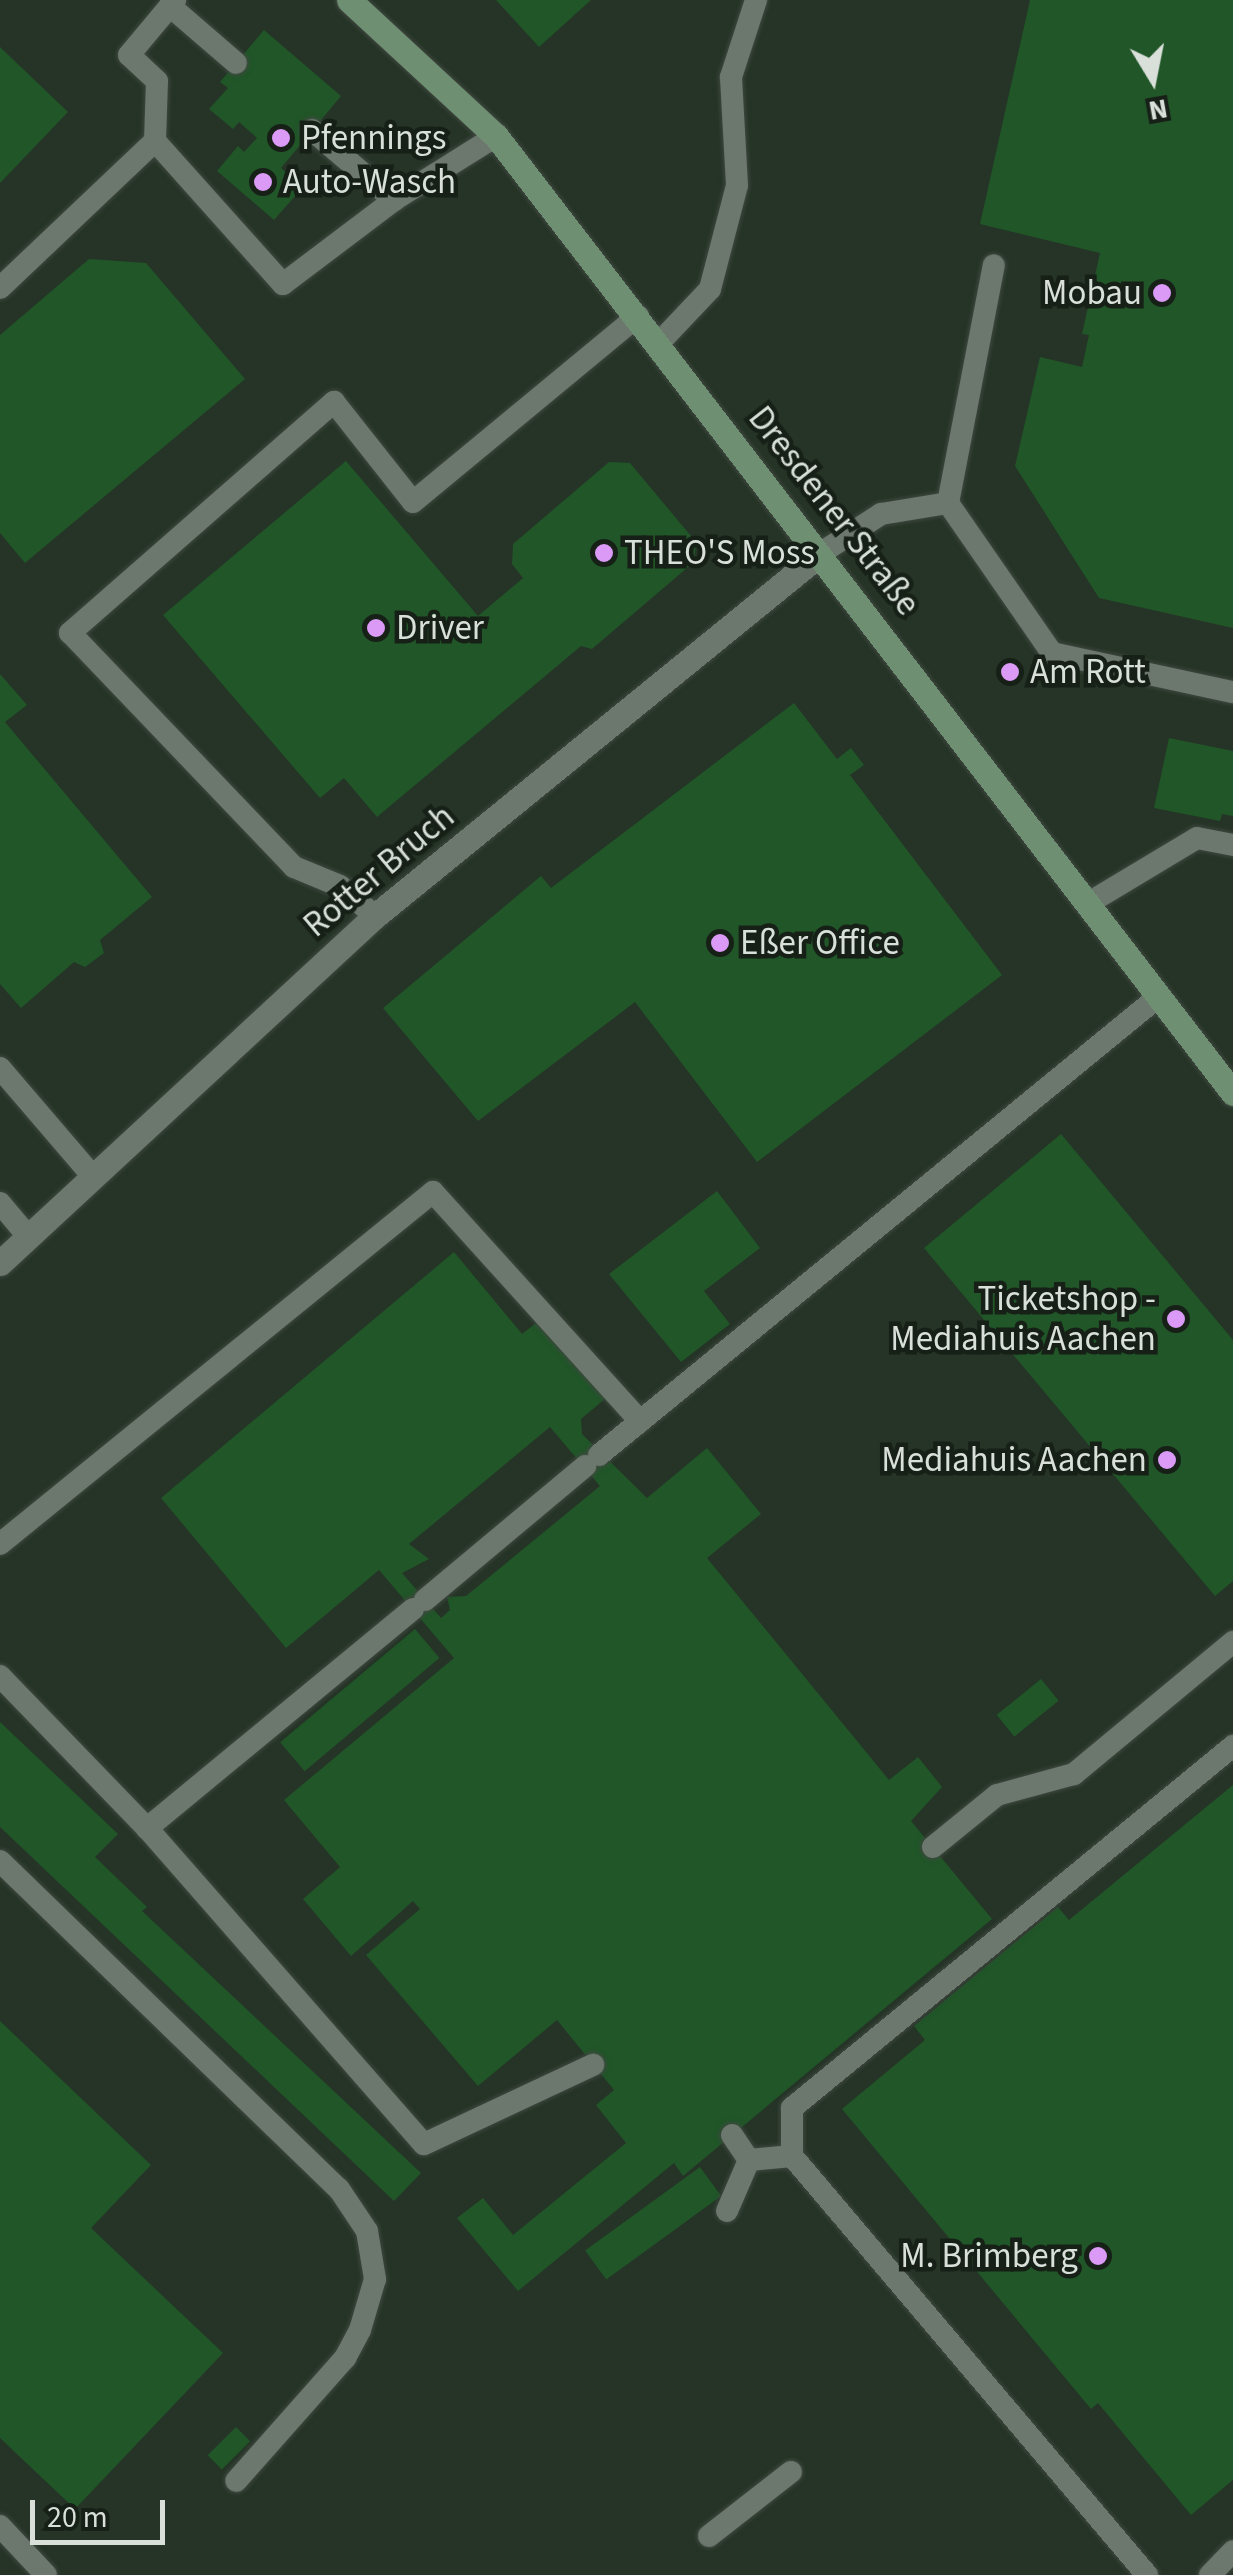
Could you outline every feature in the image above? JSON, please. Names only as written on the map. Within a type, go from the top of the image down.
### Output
[{"type":"street","name":"Dresdener Straße","points":[[349,0],[496,136],[821,552],[1233,1093]]},
{"type":"street","name":"Rotter Bruch","points":[[0,1263],[90,1174],[376,916],[821,552]]},
{"type":"lane","points":[[659,343],[710,288],[737,184],[731,77],[756,0]]},
{"type":"lane","points":[[236,64],[172,3],[129,55],[157,81],[155,141],[283,284],[394,200],[496,136]]},
{"type":"lane","points":[[312,130],[394,200]]},
{"type":"lane","points":[[0,288],[155,141]]},
{"type":"lane","points":[[994,264],[948,503],[1052,653],[1233,692]]},
{"type":"lane","points":[[376,916],[340,886],[294,867],[70,633],[334,402],[413,502],[638,316]]},
{"type":"lane","points":[[821,552],[881,514],[948,503]]},
{"type":"lane","points":[[1087,904],[1197,838],[1233,845]]},
{"type":"lane","points":[[147,1828],[1158,998]]},
{"type":"lane","points":[[0,1068],[90,1174]]},
{"type":"lane","points":[[0,1544],[433,1192],[640,1421]]},
{"type":"lane","points":[[0,1203],[26,1234]]},
{"type":"lane","points":[[932,1847],[998,1795],[1074,1774],[1233,1642]]},
{"type":"lane","points":[[0,1676],[147,1828],[424,2144],[593,2064]]},
{"type":"lane","points":[[1147,2575],[792,2156],[792,2108],[1233,1746]]},
{"type":"lane","points":[[0,1862],[339,2189],[367,2231],[375,2279],[360,2330],[345,2358],[236,2481]]},
{"type":"lane","points":[[732,2135],[749,2160]]},
{"type":"lane","points":[[749,2160],[792,2156]]},
{"type":"lane","points":[[727,2211],[749,2160]]},
{"type":"lane","points":[[708,2536],[791,2472]]},
{"type":"lane","points":[[0,2526],[46,2575]]},
{"type":"lane","points":[[1210,2575],[1233,2551]]},
{"type":"shaded area","points":[[0,0],[1233,0],[1233,2575],[0,2575]]},
{"type":"building","points":[[496,0],[591,0],[539,47]]},
{"type":"building","name":"Mobau","points":[[1030,0],[1233,0],[1233,628],[1099,598],[1015,466],[1040,357],[1082,367],[1089,335],[1082,334],[1100,253],[980,224]]},
{"type":"building","points":[[264,30],[341,96],[281,168],[303,187],[274,220],[217,171],[238,146],[244,152],[257,138],[239,122],[233,129],[209,109],[228,88],[220,82]]},
{"type":"building","points":[[0,47],[68,112],[0,183]]},
{"type":"building","points":[[89,259],[146,263],[245,379],[25,563],[0,533],[0,335]]},
{"type":"building","name":"Driver","points":[[346,461],[478,616],[523,578],[512,564],[513,544],[609,462],[630,463],[696,542],[694,562],[592,649],[581,646],[377,817],[344,778],[320,798],[163,615]]},
{"type":"building","points":[[0,674],[27,705],[5,722],[152,897],[100,940],[104,953],[85,967],[74,962],[21,1008],[0,984]]},
{"type":"building","name":"Eßer Office","points":[[794,703],[837,759],[851,748],[864,765],[850,775],[1002,975],[757,1162],[635,1002],[478,1121],[383,1008],[541,876],[551,888]]},
{"type":"building","points":[[1169,738],[1233,751],[1233,816],[1222,814],[1220,821],[1154,808]]},
{"type":"building","name":"Mediahuis Aachen","points":[[1061,1134],[1233,1340],[1233,1581],[1215,1596],[924,1248]]},
{"type":"building","points":[[717,1191],[760,1248],[704,1291],[730,1324],[681,1362],[609,1274]]},
{"type":"building","points":[[454,1252],[522,1334],[540,1320],[606,1398],[581,1419],[582,1434],[647,1498],[707,1448],[761,1514],[707,1558],[889,1780],[918,1757],[942,1787],[911,1821],[992,1919],[683,2176],[674,2163],[518,2291],[457,2218],[483,2198],[513,2235],[626,2143],[596,2105],[614,2090],[557,2020],[478,2086],[366,1955],[420,1909],[413,1901],[351,1956],[303,1899],[340,1867],[284,1800],[454,1658],[379,1570],[286,1648],[161,1498]],"holes":[[[550,1427],[600,1486],[466,1596],[447,1597],[450,1610],[441,1618],[402,1573],[429,1559],[409,1544]]]},
{"type":"building","points":[[415,1629],[439,1658],[305,1771],[280,1742]]},
{"type":"building","points":[[1041,1679],[1059,1701],[1014,1737],[997,1715]]},
{"type":"building","points":[[0,1722],[118,1834],[95,1857],[147,1907],[142,1911],[421,2173],[394,2201],[0,1827]]},
{"type":"building","name":"M. Brimberg","points":[[1233,1785],[1233,2480],[1191,2515],[1098,2403],[1091,2409],[842,2109],[925,2040],[914,2026],[1058,1907],[1069,1920]]},
{"type":"building","points":[[0,2021],[151,2165],[91,2228],[223,2353],[75,2509],[0,2438]]},
{"type":"building","points":[[700,2167],[721,2196],[606,2280],[585,2250]]},
{"type":"building","points":[[236,2427],[250,2441],[222,2469],[208,2455]]},
{"type":"place","name":"Pfennings","points":[[281,138]]},
{"type":"place","name":"Auto-Wasch","points":[[263,182]]},
{"type":"place","name":"Mobau","points":[[1162,293]]},
{"type":"place","name":"THEO'S Moss","points":[[604,553]]},
{"type":"place","name":"Driver","points":[[376,628]]},
{"type":"place","name":"Am Rott","points":[[1010,672]]},
{"type":"place","name":"Eßer Office","points":[[720,943]]},
{"type":"place","name":"Ticketshop - Mediahuis Aachen","points":[[1176,1319]]},
{"type":"place","name":"Mediahuis Aachen","points":[[1167,1460]]},
{"type":"place","name":"M. Brimberg","points":[[1098,2256]]}]
